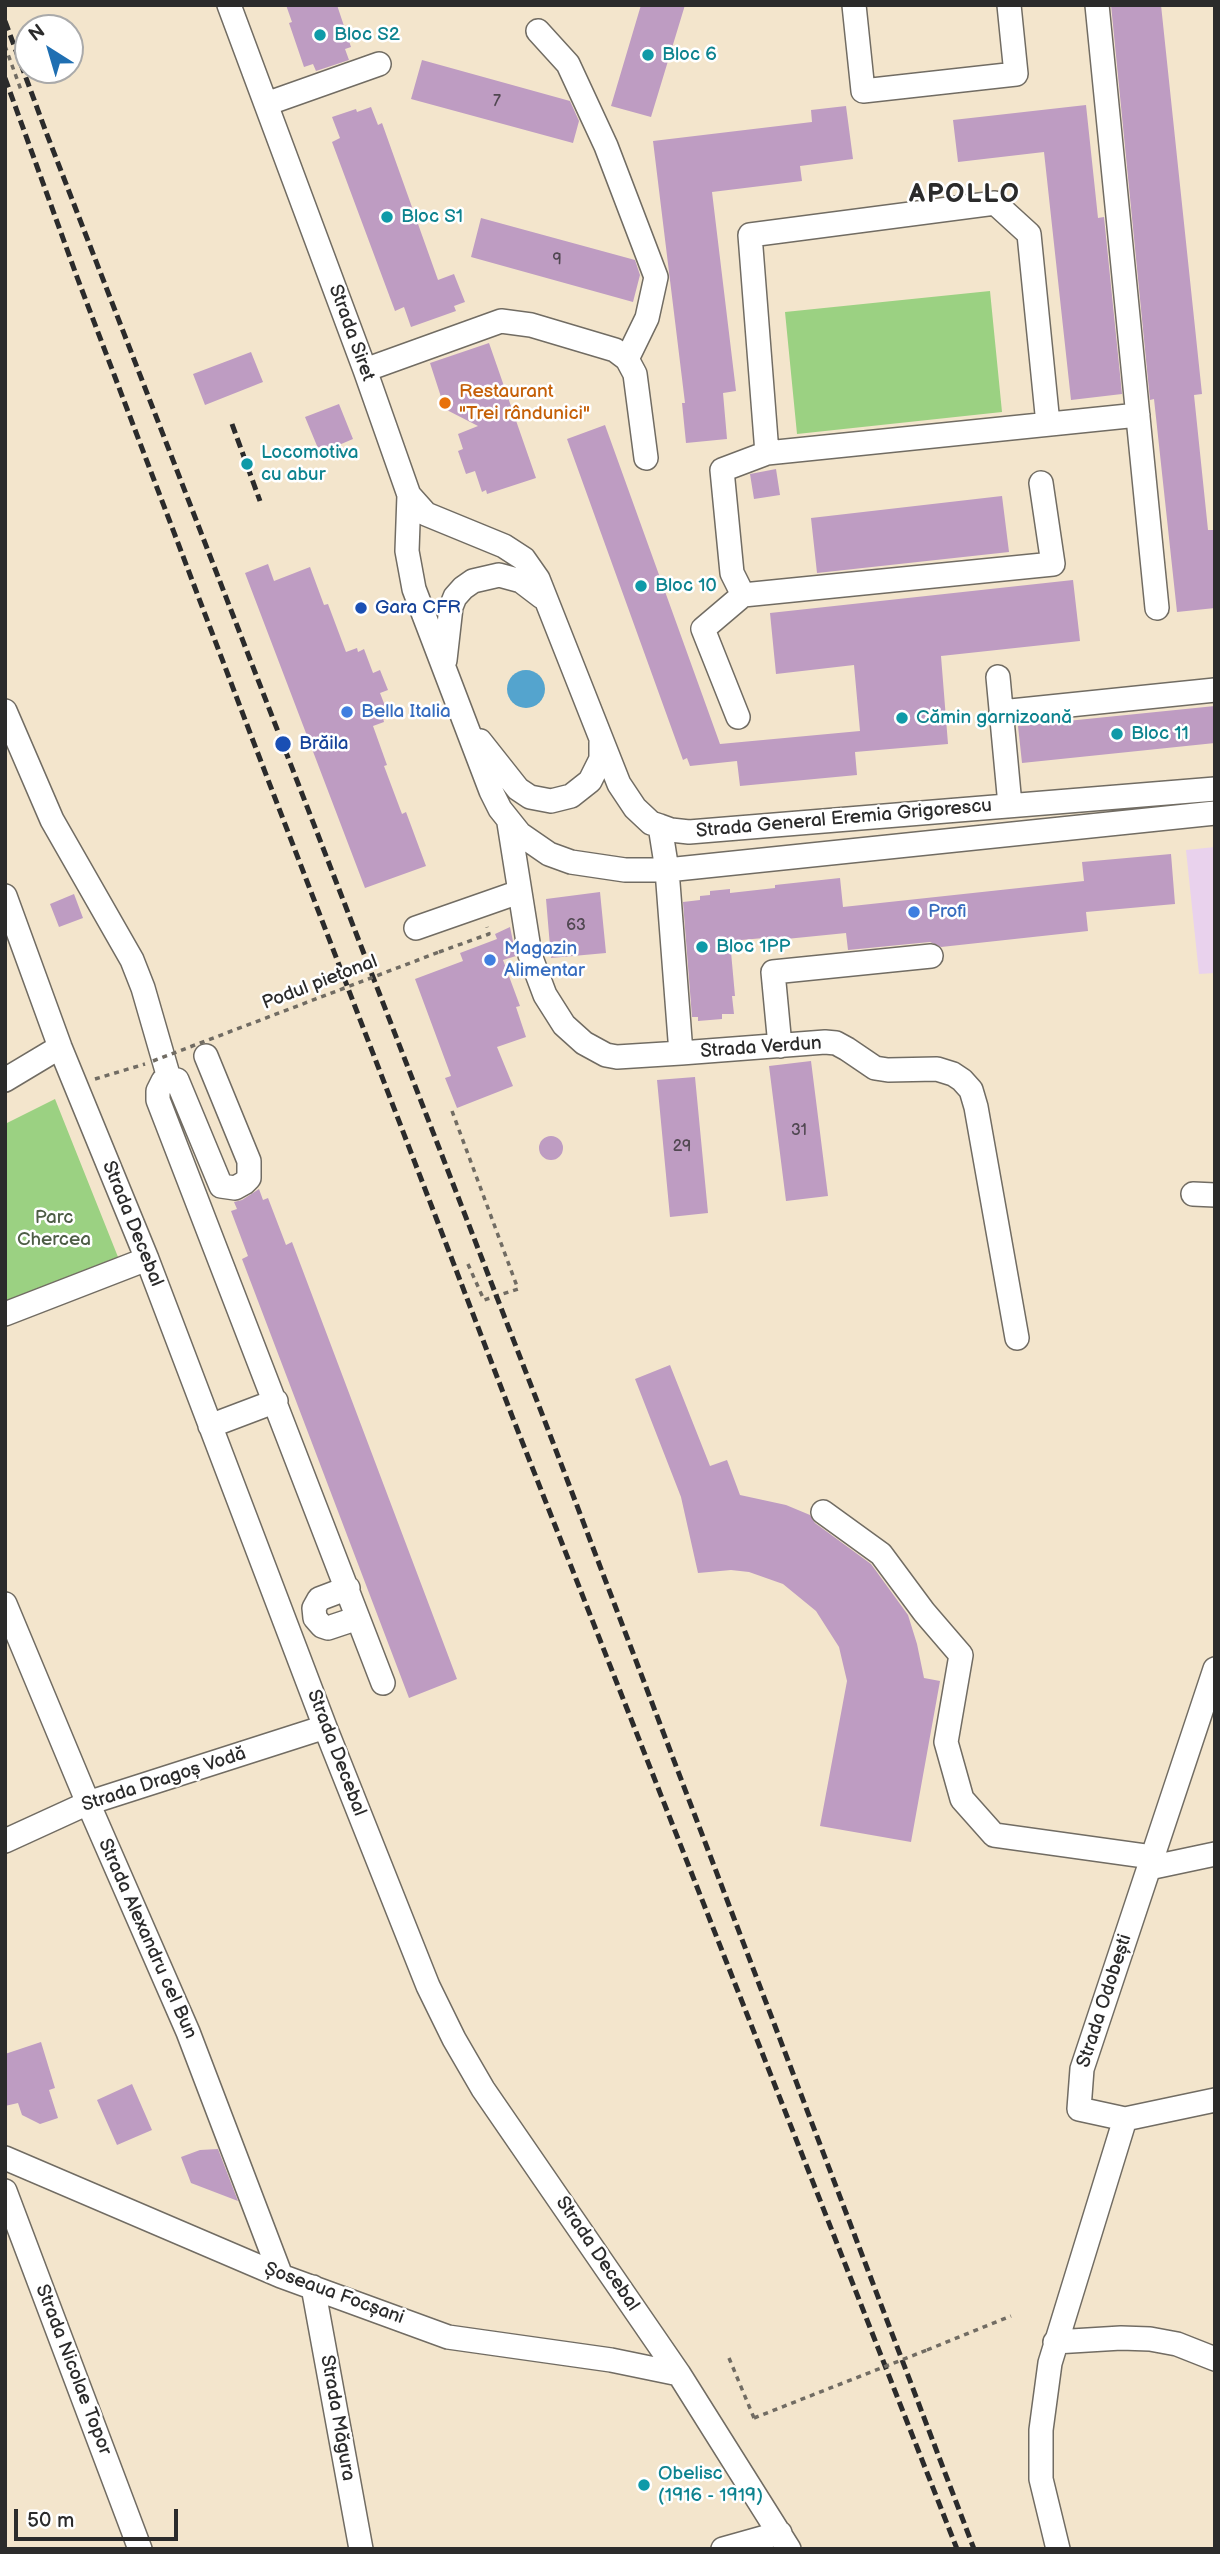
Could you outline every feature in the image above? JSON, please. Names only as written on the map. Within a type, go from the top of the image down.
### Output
[{"type":"street","name":"Strada Siret","points":[[229,5],[409,495],[407,551],[414,589],[491,791],[509,822],[526,839],[550,854],[571,862],[602,868]]},
{"type":"street","points":[[853,5],[863,91],[1016,74],[1009,5]]},
{"type":"street","points":[[1097,5],[1157,608]]},
{"type":"street","points":[[538,31],[568,64],[606,146],[656,278],[647,318],[627,359]]},
{"type":"street","points":[[266,104],[379,64]]},
{"type":"street","points":[[767,453],[750,235],[995,203],[1030,234],[1048,424]]},
{"type":"street","points":[[365,370],[501,321],[543,328],[615,350],[627,359],[635,374],[646,458]]},
{"type":"street","points":[[743,595],[732,573],[722,470],[767,453],[1138,415]]},
{"type":"street","points":[[738,718],[703,629],[743,595],[1053,564],[1041,482]]},
{"type":"street","name":"Strada General Eremia Grigorescu","points":[[409,495],[417,507],[437,520],[504,546],[524,559],[538,579],[612,770],[625,796],[643,816],[660,826],[688,832],[1215,789]]},
{"type":"street","name":"Strada Siret","points":[[445,665],[451,607],[463,588],[486,577],[499,575],[511,577],[533,588],[547,602]]},
{"type":"street","points":[[998,677],[1010,805]]},
{"type":"street","points":[[1001,712],[1215,690]]},
{"type":"street","points":[[5,711],[52,820],[132,960],[143,988],[169,1078]]},
{"type":"street","name":"Strada Siret","points":[[467,724],[518,789],[530,797],[551,801],[571,796],[590,781],[601,759],[601,740]]},
{"type":"street","name":"Strada General Eremia Grigorescu","points":[[602,868],[667,870],[1215,813]]},
{"type":"street","points":[[509,822],[530,955],[537,978],[556,1013],[573,1034],[595,1051],[617,1057],[681,1053]]},
{"type":"street","name":"Strada Verdun","points":[[660,826],[667,870],[681,1053],[810,1042],[836,1044],[875,1068],[937,1069],[953,1074],[971,1090],[976,1107],[1017,1338]]},
{"type":"street","points":[[415,928],[519,892]]},
{"type":"street","name":"Strada Decebal","points":[[5,896],[60,1047],[147,1259],[325,1727],[428,1986],[454,2039],[484,2089],[679,2374],[786,2544]]},
{"type":"street","points":[[780,1045],[774,972],[931,956]]},
{"type":"street","points":[[5,1080],[60,1047]]},
{"type":"street","points":[[169,1078],[177,1080],[181,1088],[221,1186],[235,1188],[244,1183],[249,1178],[249,1161],[206,1056]]},
{"type":"street","points":[[169,1078],[159,1086],[158,1100],[383,1683]]},
{"type":"street","points":[[5,1314],[147,1259]]},
{"type":"street","points":[[210,1426],[276,1401]]},
{"type":"street","points":[[823,1512],[881,1554],[924,1612],[961,1655],[946,1742],[962,1798],[993,1835],[1150,1862],[1215,1854]]},
{"type":"street","points":[[348,1588],[320,1599],[314,1608],[315,1618],[328,1628],[358,1618]]},
{"type":"street","name":"Strada Alexandru cel Bun","points":[[5,1604],[188,2032],[281,2276]]},
{"type":"street","name":"Strada Odobești","points":[[1125,2119],[1079,2109],[1082,2069],[1215,1669]]},
{"type":"street","name":"Strada Dragoș Vodă","points":[[5,1840],[88,1803],[325,1727]]},
{"type":"street","points":[[1058,2549],[1041,2479],[1044,2403],[1055,2342],[1125,2119],[1215,2100]]},
{"type":"street","name":"Șoseaua Focșani","points":[[5,2158],[281,2276],[448,2337],[611,2360],[679,2374]]},
{"type":"street","name":"Strada Nicolae Topor","points":[[5,2191],[140,2549]]},
{"type":"street","name":"Strada Măgura","points":[[313,2287],[360,2549]]},
{"type":"street","points":[[1055,2342],[1150,2339],[1177,2344],[1215,2359]]},
{"type":"street","points":[[723,2549],[786,2544]]},
{"type":"path","points":[[5,46],[21,90]]},
{"type":"path","name":"Podul pietonal","points":[[110,1076],[489,934],[486,927]]},
{"type":"path","points":[[452,1111],[518,1289],[484,1300],[467,1262]]},
{"type":"path","points":[[729,2358],[754,2418],[1011,2316]]},
{"type":"shaded area","points":[[1215,847],[1215,973],[1199,974],[1186,850]]},
{"type":"green space","points":[[990,291],[1002,412],[797,434],[785,312]]},
{"type":"green space","name":"Parc Chercea","points":[[55,1099],[118,1257],[5,1301],[5,1124]]},
{"type":"water","points":[[526,670],[539,676],[545,689],[539,702],[526,708],[513,702],[507,689],[513,676]]},
{"type":"building","name":"Bloc S2","points":[[286,5],[337,5],[351,47],[345,49],[349,60],[316,71],[313,64],[304,67],[289,23],[292,22]]},
{"type":"building","name":"Bloc 6","points":[[641,5],[685,5],[651,117],[611,106]]},
{"type":"building","points":[[1111,5],[1161,5],[1202,394],[1194,395],[1208,530],[1215,530],[1215,608],[1177,612],[1154,399],[1150,400]]},
{"type":"building","points":[[422,60],[570,101],[579,121],[573,143],[411,99]]},
{"type":"building","points":[[1086,105],[1098,218],[1104,217],[1122,394],[1071,400],[1044,152],[958,162],[953,120]]},
{"type":"building","points":[[846,106],[853,159],[800,166],[802,181],[712,192],[736,391],[723,393],[727,439],[686,443],[682,403],[685,403],[653,141],[812,122],[811,110]]},
{"type":"building","name":"Bloc S1","points":[[371,107],[378,125],[382,123],[438,280],[454,274],[465,302],[454,306],[456,311],[411,327],[404,307],[395,311],[332,142],[340,138],[332,117]]},
{"type":"building","points":[[481,218],[635,260],[640,275],[633,302],[471,257]]},
{"type":"building","points":[[489,343],[536,478],[487,494],[486,490],[482,492],[475,471],[466,474],[458,451],[463,449],[458,434],[478,426],[439,406],[442,400],[430,363]]},
{"type":"building","points":[[251,352],[263,382],[205,405],[193,374]]},
{"type":"building","points":[[339,404],[353,439],[320,453],[305,417]]},
{"type":"building","points":[[605,425],[720,744],[860,731],[854,665],[776,674],[770,613],[1073,580],[1080,641],[941,656],[948,744],[855,752],[857,775],[740,786],[737,761],[690,766],[687,758],[683,760],[567,439]]},
{"type":"building","points":[[776,469],[780,495],[754,499],[750,474]]},
{"type":"building","points":[[1002,496],[1009,552],[817,573],[811,518]]},
{"type":"building","points":[[268,564],[274,581],[310,567],[324,605],[328,604],[346,652],[357,648],[358,652],[364,649],[373,673],[380,670],[388,690],[380,693],[389,716],[383,718],[384,722],[373,726],[402,814],[406,812],[426,866],[365,888],[245,573]]},
{"type":"building","name":"Bloc 11","points":[[1215,706],[1215,743],[1022,763],[1018,726]]},
{"type":"building","points":[[1171,854],[1175,904],[1086,912],[1088,931],[941,947],[930,942],[848,950],[846,933],[776,940],[775,937],[730,941],[734,1014],[722,1014],[722,1019],[698,1021],[698,1017],[692,1017],[683,902],[700,900],[700,896],[710,895],[710,891],[730,889],[730,893],[840,878],[843,907],[1084,881],[1082,862]]},
{"type":"building","points":[[600,892],[606,953],[551,958],[546,899]]},
{"type":"building","points":[[74,894],[83,918],[59,927],[50,904]]},
{"type":"building","points":[[510,927],[516,956],[503,960],[520,1006],[516,1007],[526,1037],[497,1047],[513,1086],[457,1108],[445,1078],[451,1076],[415,979],[463,961],[460,953],[497,939],[495,934]]},
{"type":"building","points":[[811,1061],[828,1196],[786,1201],[769,1066]]},
{"type":"building","points":[[695,1077],[708,1213],[670,1217],[657,1080]]},
{"type":"building","points":[[551,1136],[562,1143],[563,1148],[556,1159],[551,1160],[540,1153],[539,1148],[546,1137]]},
{"type":"building","points":[[259,1189],[263,1200],[268,1198],[286,1245],[292,1242],[457,1679],[409,1698],[242,1259],[248,1256],[231,1211],[237,1209],[234,1202]]},
{"type":"building","points":[[670,1365],[710,1466],[727,1460],[740,1495],[786,1505],[810,1515],[815,1523],[871,1564],[908,1615],[924,1678],[940,1681],[911,1842],[820,1826],[847,1681],[839,1647],[816,1611],[783,1584],[749,1572],[731,1570],[698,1573],[681,1497],[635,1379]]},
{"type":"building","points":[[41,2042],[55,2088],[49,2090],[58,2118],[40,2124],[22,2115],[18,2103],[5,2106],[5,2054]]},
{"type":"building","points":[[132,2084],[152,2130],[117,2145],[97,2100]]},
{"type":"building","points":[[218,2149],[238,2201],[191,2183],[181,2157],[200,2150]]},
{"type":"railway","points":[[5,21],[544,1419],[974,2549]]},
{"type":"railway","points":[[5,78],[77,277],[514,1421],[957,2549]]},
{"type":"railway","points":[[232,424],[260,501]]},
{"type":"place","name":"Bloc S2","points":[[320,35]]},
{"type":"place","name":"Bloc 6","points":[[648,55]]},
{"type":"place","name":"Bloc S1","points":[[387,217]]},
{"type":"place","name":"Restaurant \"Trei rândunici\"","points":[[445,403]]},
{"type":"place","name":"Locomotiva cu abur","points":[[247,464]]},
{"type":"place","name":"Bloc 10","points":[[641,586]]},
{"type":"place","name":"Gara CFR","points":[[361,608]]},
{"type":"place","name":"Bella Italia","points":[[347,712]]},
{"type":"place","name":"Cămin garnizoană","points":[[902,718]]},
{"type":"place","name":"Bloc 11","points":[[1117,734]]},
{"type":"place","name":"Brăila","points":[[283,744]]},
{"type":"place","name":"Profi","points":[[914,912]]},
{"type":"place","name":"Bloc 1PP","points":[[702,947]]},
{"type":"place","name":"Magazin Alimentar","points":[[490,960]]},
{"type":"place","name":"Obelisc (1916 - 1919)","points":[[644,2485]]},
{"type":"district","name":"APOLLO","points":[[965,195]]}]
